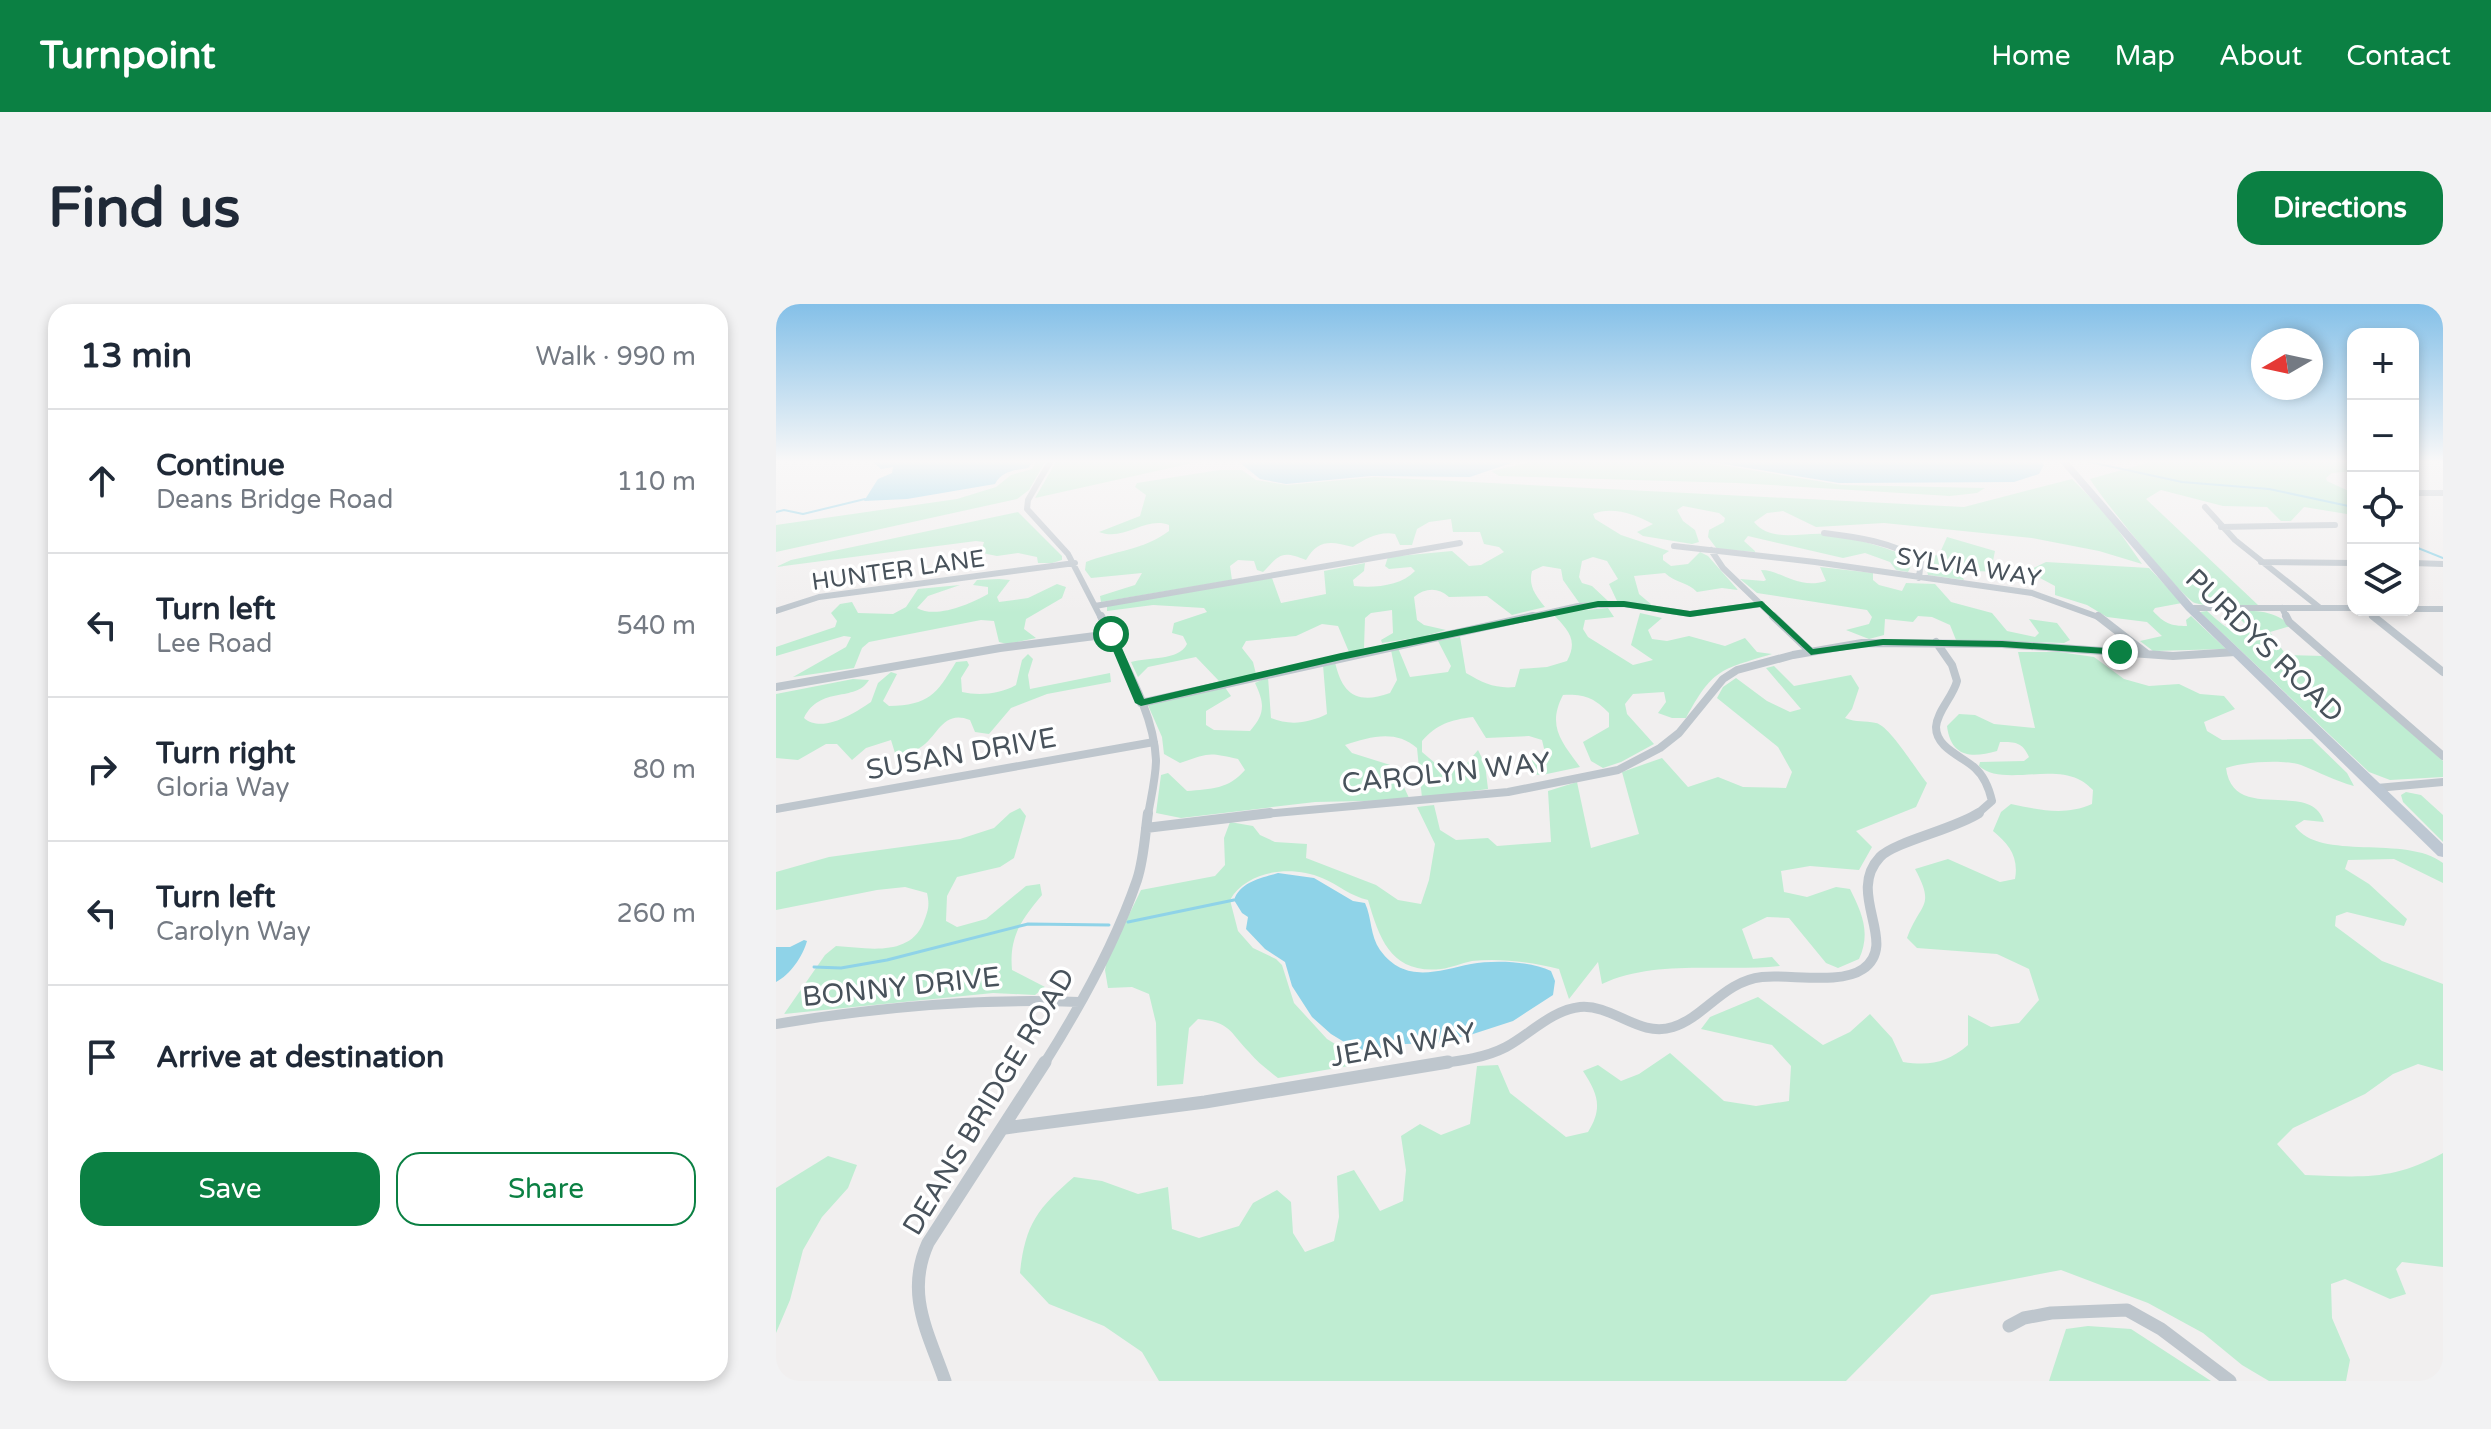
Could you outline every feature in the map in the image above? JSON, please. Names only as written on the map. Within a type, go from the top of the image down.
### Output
[{"type":"main road","name":"PURDYS ROAD","points":[[2107,512],[2190,608],[2443,852]]},
{"type":"street","name":"DEANS BRIDGE ROAD","points":[[945,1381],[919,1301],[916,1281],[920,1261],[1068,1026],[1132,894],[1156,763],[1154,742],[1141,703],[1111,634],[1075,563],[1030,512]]},
{"type":"street","points":[[2209,512],[2221,527],[2261,562],[2320,608]]},
{"type":"street","points":[[2221,527],[2335,525]]},
{"type":"street","points":[[1824,533],[1856,537],[1913,554],[1921,560],[1919,578]]},
{"type":"street","points":[[1095,606],[1460,543]]},
{"type":"street","name":"SYLVIA WAY","points":[[1674,546],[2032,593],[2097,615],[2147,654]]},
{"type":"street","points":[[1711,550],[1723,568],[1811,652]]},
{"type":"street","points":[[2261,562],[2347,563]]},
{"type":"street","name":"HUNTER LANE","points":[[776,611],[819,597],[1075,563]]},
{"type":"street","points":[[2419,563],[2443,564]]},
{"type":"street","points":[[1141,703],[1576,607],[1624,604],[1690,614],[1762,604]]},
{"type":"street","points":[[2190,608],[2347,608]]},
{"type":"street","points":[[2282,608],[2289,622],[2443,756]]},
{"type":"street","points":[[2419,609],[2443,609]]},
{"type":"street","points":[[2373,616],[2443,672]]},
{"type":"street","points":[[776,687],[987,650],[1111,634]]},
{"type":"street","name":"CAROLYN WAY","points":[[1146,828],[1315,807],[1508,792],[1618,770],[1660,748],[1679,733],[1723,679],[1737,670],[1862,643],[1936,642],[2173,656],[2235,652]]},
{"type":"street","name":"JEAN WAY","points":[[1005,1128],[1205,1102],[1463,1060],[1502,1049],[1553,1017],[1579,1006],[1625,1022],[1667,1029],[1684,1022],[1716,996],[1755,977],[1841,975],[1863,970],[1876,954],[1877,931],[1864,898],[1863,884],[1869,868],[1883,853],[1968,819],[1984,811],[1992,801],[1990,786],[1978,769],[1941,741],[1937,734],[1937,721],[1956,688],[1957,676],[1936,642]]},
{"type":"street","name":"SUSAN DRIVE","points":[[776,809],[1154,742]]},
{"type":"street","points":[[2377,788],[2443,782]]},
{"type":"street","name":"BONNY DRIVE","points":[[776,1024],[817,1016],[1014,998],[1079,1002]]},
{"type":"street","points":[[2009,1326],[2024,1318],[2051,1313],[2127,1310],[2161,1329],[2230,1381]]},
{"type":"green space","points":[[865,512],[957,512],[776,552],[776,525]]},
{"type":"green space","points":[[1017,512],[1062,556],[1062,560],[1052,563],[1038,563],[1037,557],[1018,553],[997,556],[981,552],[984,542],[976,541],[776,567],[791,560]]},
{"type":"green space","points":[[1141,512],[1599,512],[1593,514],[1595,519],[1621,535],[1669,551],[1663,555],[1663,560],[1671,566],[1688,564],[1700,552],[1708,556],[1738,590],[1722,588],[1697,592],[1665,573],[1634,576],[1639,594],[1652,605],[1617,601],[1609,584],[1618,579],[1607,561],[1593,557],[1582,561],[1579,577],[1582,583],[1592,586],[1608,601],[1580,604],[1563,580],[1561,569],[1543,566],[1532,571],[1531,581],[1545,607],[1512,615],[1487,596],[1449,597],[1436,590],[1427,590],[1414,597],[1417,620],[1424,625],[1446,630],[1382,643],[1381,640],[1393,633],[1392,610],[1371,613],[1365,618],[1364,648],[1349,652],[1338,626],[1322,624],[1296,636],[1246,641],[1242,648],[1253,662],[1256,674],[1219,681],[1196,657],[1148,667],[1138,677],[1131,662],[1177,653],[1187,644],[1183,636],[1172,633],[1174,623],[1207,612],[1204,608],[1153,605],[1107,611],[1107,605],[1272,578],[1281,603],[1326,594],[1324,571],[1365,563],[1364,571],[1353,580],[1354,586],[1379,586],[1403,580],[1415,571],[1411,567],[1389,569],[1385,566],[1388,557],[1452,551],[1469,566],[1481,565],[1504,552],[1499,547],[1484,544],[1480,532],[1453,532],[1451,519],[1429,522],[1417,529],[1412,545],[1400,545],[1395,534],[1389,533],[1372,536],[1353,547],[1326,543],[1315,548],[1306,560],[1291,555],[1281,556],[1263,572],[1257,570],[1254,561],[1238,560],[1230,566],[1232,580],[1101,602],[1100,596],[1135,585],[1142,573],[1091,578],[1085,570],[1086,562],[1139,546],[1169,531],[1169,525],[1160,523],[1117,534],[1099,532],[1140,516]]},
{"type":"green space","points":[[1622,512],[1678,512],[1683,521],[1695,530],[1699,542],[1692,544],[1643,536],[1637,532],[1653,524]]},
{"type":"green space","points":[[1715,512],[1773,512],[1754,522],[1778,534],[1826,534],[1886,548],[1905,555],[1911,566],[1908,572],[1896,570],[1890,562],[1865,553],[1843,558],[1748,536],[1744,541],[1756,552],[1717,549],[1708,537],[1709,530],[1724,522],[1725,518]]},
{"type":"green space","points":[[1786,512],[2105,512],[2142,564],[2099,551],[2032,538],[1884,523],[1816,527]]},
{"type":"green space","points":[[2115,512],[2160,512],[2258,605],[2195,603],[2158,566]]},
{"type":"green space","points":[[2272,512],[2299,512],[2291,521],[2281,521]]},
{"type":"green space","points":[[1947,537],[1995,551],[1993,561],[1998,569],[1995,572],[1959,570],[1964,580],[1928,575],[1924,556],[1939,555]]},
{"type":"green space","points":[[2046,562],[2149,568],[2182,603],[2153,611],[2164,621],[2176,625],[2187,626],[2186,620],[2191,616],[2226,649],[2153,651],[2140,641],[2162,636],[2147,622],[2107,617],[2087,605],[2055,595],[2055,586],[2027,571]]},
{"type":"green space","points":[[1820,567],[1873,573],[1873,580],[1879,585],[1902,591],[1906,583],[1935,584],[1951,602],[1992,613],[2007,631],[2035,637],[2039,633],[2029,619],[2057,623],[2070,640],[2064,643],[1956,640],[1950,625],[1932,617],[1918,616],[1913,622],[1885,619],[1884,635],[1869,639],[1846,630],[1869,624],[1872,617],[1867,610],[1757,593],[1740,579],[1764,581],[1761,570],[1807,583],[1826,581]]},
{"type":"green space","points":[[977,580],[1010,580],[997,597],[999,602],[1028,598],[1057,584],[1066,587],[1062,598],[1026,619],[1024,629],[1036,638],[1007,644],[999,642],[994,621],[981,620],[869,642],[862,648],[854,668],[793,677],[846,647],[851,637],[844,636],[776,656],[776,647],[835,627],[837,621],[831,613],[840,604],[852,602],[858,613],[893,614],[906,607],[918,589],[960,585],[928,596],[917,608],[943,611],[988,594],[988,587],[973,585]]},
{"type":"green space","points":[[1608,608],[1614,617],[1585,620],[1583,629],[1588,637],[1633,665],[1653,660],[1631,645],[1640,613],[1662,618],[1648,630],[1652,639],[1667,641],[1689,636],[1725,646],[1745,638],[1757,652],[1772,654],[1719,674],[1703,690],[1686,718],[1672,718],[1658,713],[1666,702],[1664,692],[1633,694],[1625,704],[1627,714],[1654,744],[1603,768],[1591,761],[1583,742],[1609,727],[1609,713],[1589,698],[1563,695],[1556,725],[1562,741],[1580,767],[1542,775],[1529,774],[1532,760],[1547,761],[1542,740],[1529,736],[1486,738],[1473,717],[1451,721],[1433,730],[1422,741],[1422,752],[1442,769],[1463,768],[1478,750],[1485,764],[1488,789],[1422,798],[1417,748],[1400,738],[1382,736],[1345,745],[1352,753],[1403,769],[1402,783],[1410,800],[1315,802],[1181,818],[1156,813],[1161,775],[1168,773],[1187,791],[1226,784],[1245,770],[1238,759],[1228,757],[1209,755],[1180,763],[1164,754],[1162,737],[1147,703],[1224,686],[1231,696],[1206,711],[1206,725],[1214,730],[1250,731],[1259,719],[1262,708],[1255,683],[1268,677],[1271,718],[1292,723],[1313,720],[1327,714],[1323,665],[1335,662],[1342,682],[1353,694],[1368,698],[1378,696],[1390,693],[1397,680],[1391,650],[1398,648],[1410,677],[1448,672],[1451,666],[1438,641],[1460,637],[1466,673],[1490,684],[1515,687],[1520,669],[1547,667],[1567,661],[1572,646],[1570,635],[1552,613]]},
{"type":"green space","points":[[2231,610],[2263,612],[2284,620],[2291,626],[2270,632],[2286,655],[2324,656],[2443,761],[2443,777],[2390,780],[2369,772],[2200,612],[2207,611],[2232,630],[2250,629]]},
{"type":"green space","points":[[2018,652],[2059,652],[2094,657],[2124,679],[2149,686],[2179,684],[2200,694],[2224,696],[2235,709],[2204,722],[2207,731],[2222,740],[2312,739],[2347,773],[2354,786],[2301,765],[2274,762],[2226,768],[2232,785],[2243,794],[2257,799],[2305,803],[2317,809],[2324,822],[2304,820],[2295,826],[2307,837],[2323,843],[2408,850],[2443,863],[2443,883],[2394,859],[2348,860],[2345,869],[2369,884],[2407,919],[2404,926],[2347,912],[2336,916],[2335,926],[2382,961],[2443,984],[2443,1071],[2418,1064],[2393,1074],[2365,1094],[2293,1128],[2277,1144],[2305,1175],[2392,1173],[2443,1153],[2443,1267],[2402,1262],[2396,1269],[2406,1294],[2390,1299],[2345,1279],[2331,1284],[2332,1318],[2350,1360],[2346,1381],[2269,1381],[2242,1365],[2203,1333],[2148,1303],[2061,1270],[1931,1295],[1846,1381],[1159,1381],[1142,1352],[1104,1326],[1049,1304],[1020,1273],[1025,1242],[1035,1218],[1074,1177],[1102,1181],[1138,1194],[1168,1187],[1172,1229],[1199,1238],[1239,1226],[1253,1203],[1277,1190],[1291,1202],[1293,1233],[1305,1252],[1334,1241],[1339,1217],[1337,1176],[1354,1170],[1380,1211],[1403,1201],[1406,1170],[1401,1136],[1420,1124],[1441,1135],[1470,1124],[1477,1066],[1498,1065],[1510,1093],[1566,1137],[1588,1132],[1596,1116],[1595,1094],[1583,1071],[1598,1065],[1621,1081],[1639,1074],[1670,1053],[1724,1101],[1756,1106],[1789,1101],[1791,1066],[1772,1045],[1701,1029],[1710,1017],[1758,997],[1823,1045],[1850,1032],[1870,1014],[1892,1038],[1903,1062],[1913,1063],[1945,1059],[1968,1045],[1968,1015],[1991,1027],[2019,1023],[2039,1000],[2029,969],[1997,954],[1917,948],[1907,938],[1925,898],[1915,869],[1948,859],[2000,882],[2015,879],[2016,864],[2012,852],[1993,831],[2001,812],[2011,804],[2062,811],[2092,804],[2093,790],[2078,779],[2053,774],[2000,774],[1988,772],[1979,766],[1980,762],[2024,761],[2029,757],[2018,744],[2000,742],[1997,751],[1971,755],[1958,750],[1949,737],[1947,726],[1959,714],[1975,715],[1994,724],[2035,728]]},
{"type":"green space","points":[[1028,654],[1033,659],[1028,675],[1030,689],[1110,673],[1111,682],[1047,694],[1011,708],[989,734],[975,732],[970,720],[953,718],[912,752],[895,753],[891,740],[866,748],[852,760],[837,744],[826,744],[798,760],[776,758],[776,694],[853,679],[869,680],[855,691],[819,701],[804,718],[820,724],[829,723],[871,702],[878,683],[891,672],[897,674],[883,701],[889,706],[903,705],[930,696],[943,683],[956,662],[967,661],[969,665],[961,678],[962,692],[989,693],[1010,688],[1016,685],[1022,660]]},
{"type":"green space","points":[[1774,666],[1794,686],[1851,675],[1859,688],[1852,709],[1845,718],[1882,726],[1927,783],[1916,807],[1856,831],[1872,847],[1859,870],[1810,866],[1781,871],[1784,892],[1807,897],[1836,887],[1850,889],[1864,923],[1863,950],[1859,959],[1838,968],[1826,963],[1789,918],[1767,917],[1742,929],[1753,959],[1772,957],[1780,966],[1644,971],[1602,984],[1598,962],[1569,999],[1559,969],[1494,960],[1472,961],[1441,969],[1411,966],[1391,952],[1383,941],[1368,900],[1310,874],[1271,873],[1247,882],[1230,900],[1238,931],[1253,948],[1282,965],[1294,1003],[1327,1039],[1366,1063],[1278,1078],[1223,1025],[1198,1019],[1189,1028],[1183,1084],[1157,1086],[1156,1023],[1149,994],[1132,987],[1108,988],[1107,960],[1141,890],[1215,876],[1225,865],[1224,838],[1230,822],[1253,826],[1260,835],[1275,842],[1307,844],[1306,858],[1376,885],[1398,900],[1421,904],[1435,844],[1417,807],[1434,805],[1440,830],[1456,840],[1488,838],[1497,846],[1551,842],[1548,791],[1577,782],[1591,848],[1639,834],[1622,772],[1662,758],[1688,787],[1718,777],[1743,787],[1786,788],[1792,772],[1778,747],[1717,698],[1723,687],[1736,678],[1767,701],[1790,712],[1801,709],[1766,668]]},
{"type":"green space","points":[[2406,792],[2421,795],[2443,815],[2443,842],[2403,802],[2401,795]]},
{"type":"green space","points":[[1020,808],[1026,816],[1014,858],[1000,867],[957,877],[947,896],[946,921],[957,927],[986,919],[1026,886],[1040,884],[1042,895],[1022,921],[1015,938],[1012,970],[1045,987],[1035,995],[993,993],[784,1014],[825,955],[836,946],[873,949],[907,942],[923,924],[928,902],[927,893],[905,887],[776,910],[776,872],[829,857],[960,839],[994,828]]},
{"type":"green space","points":[[828,1156],[857,1165],[848,1188],[822,1217],[803,1250],[790,1300],[776,1333],[776,1188]]},
{"type":"green space","points":[[2088,1326],[2131,1329],[2211,1381],[2049,1381],[2066,1329]]},
{"type":"water","points":[[1278,873],[1314,878],[1353,901],[1365,903],[1377,945],[1400,968],[1434,972],[1490,962],[1533,965],[1551,971],[1555,981],[1553,995],[1513,1021],[1473,1034],[1371,1052],[1354,1048],[1312,1017],[1292,986],[1285,962],[1265,949],[1246,929],[1248,917],[1234,900],[1237,894],[1252,882]]},
{"type":"water","points":[[807,941],[799,959],[776,982],[776,947],[790,947]]},
{"type":"waterway","points":[[795,512],[810,512]]},
{"type":"waterway","points":[[2419,548],[2443,558]]},
{"type":"waterway","points":[[1128,922],[1234,900]]},
{"type":"waterway","points":[[814,967],[841,968],[887,960],[1028,924],[1109,925]]},
{"type":"route","points":[[1111,634],[1141,703],[1341,656],[1598,604],[1624,604],[1690,614],[1762,604],[1811,652],[1883,642],[2002,644],[2120,652]]}]
